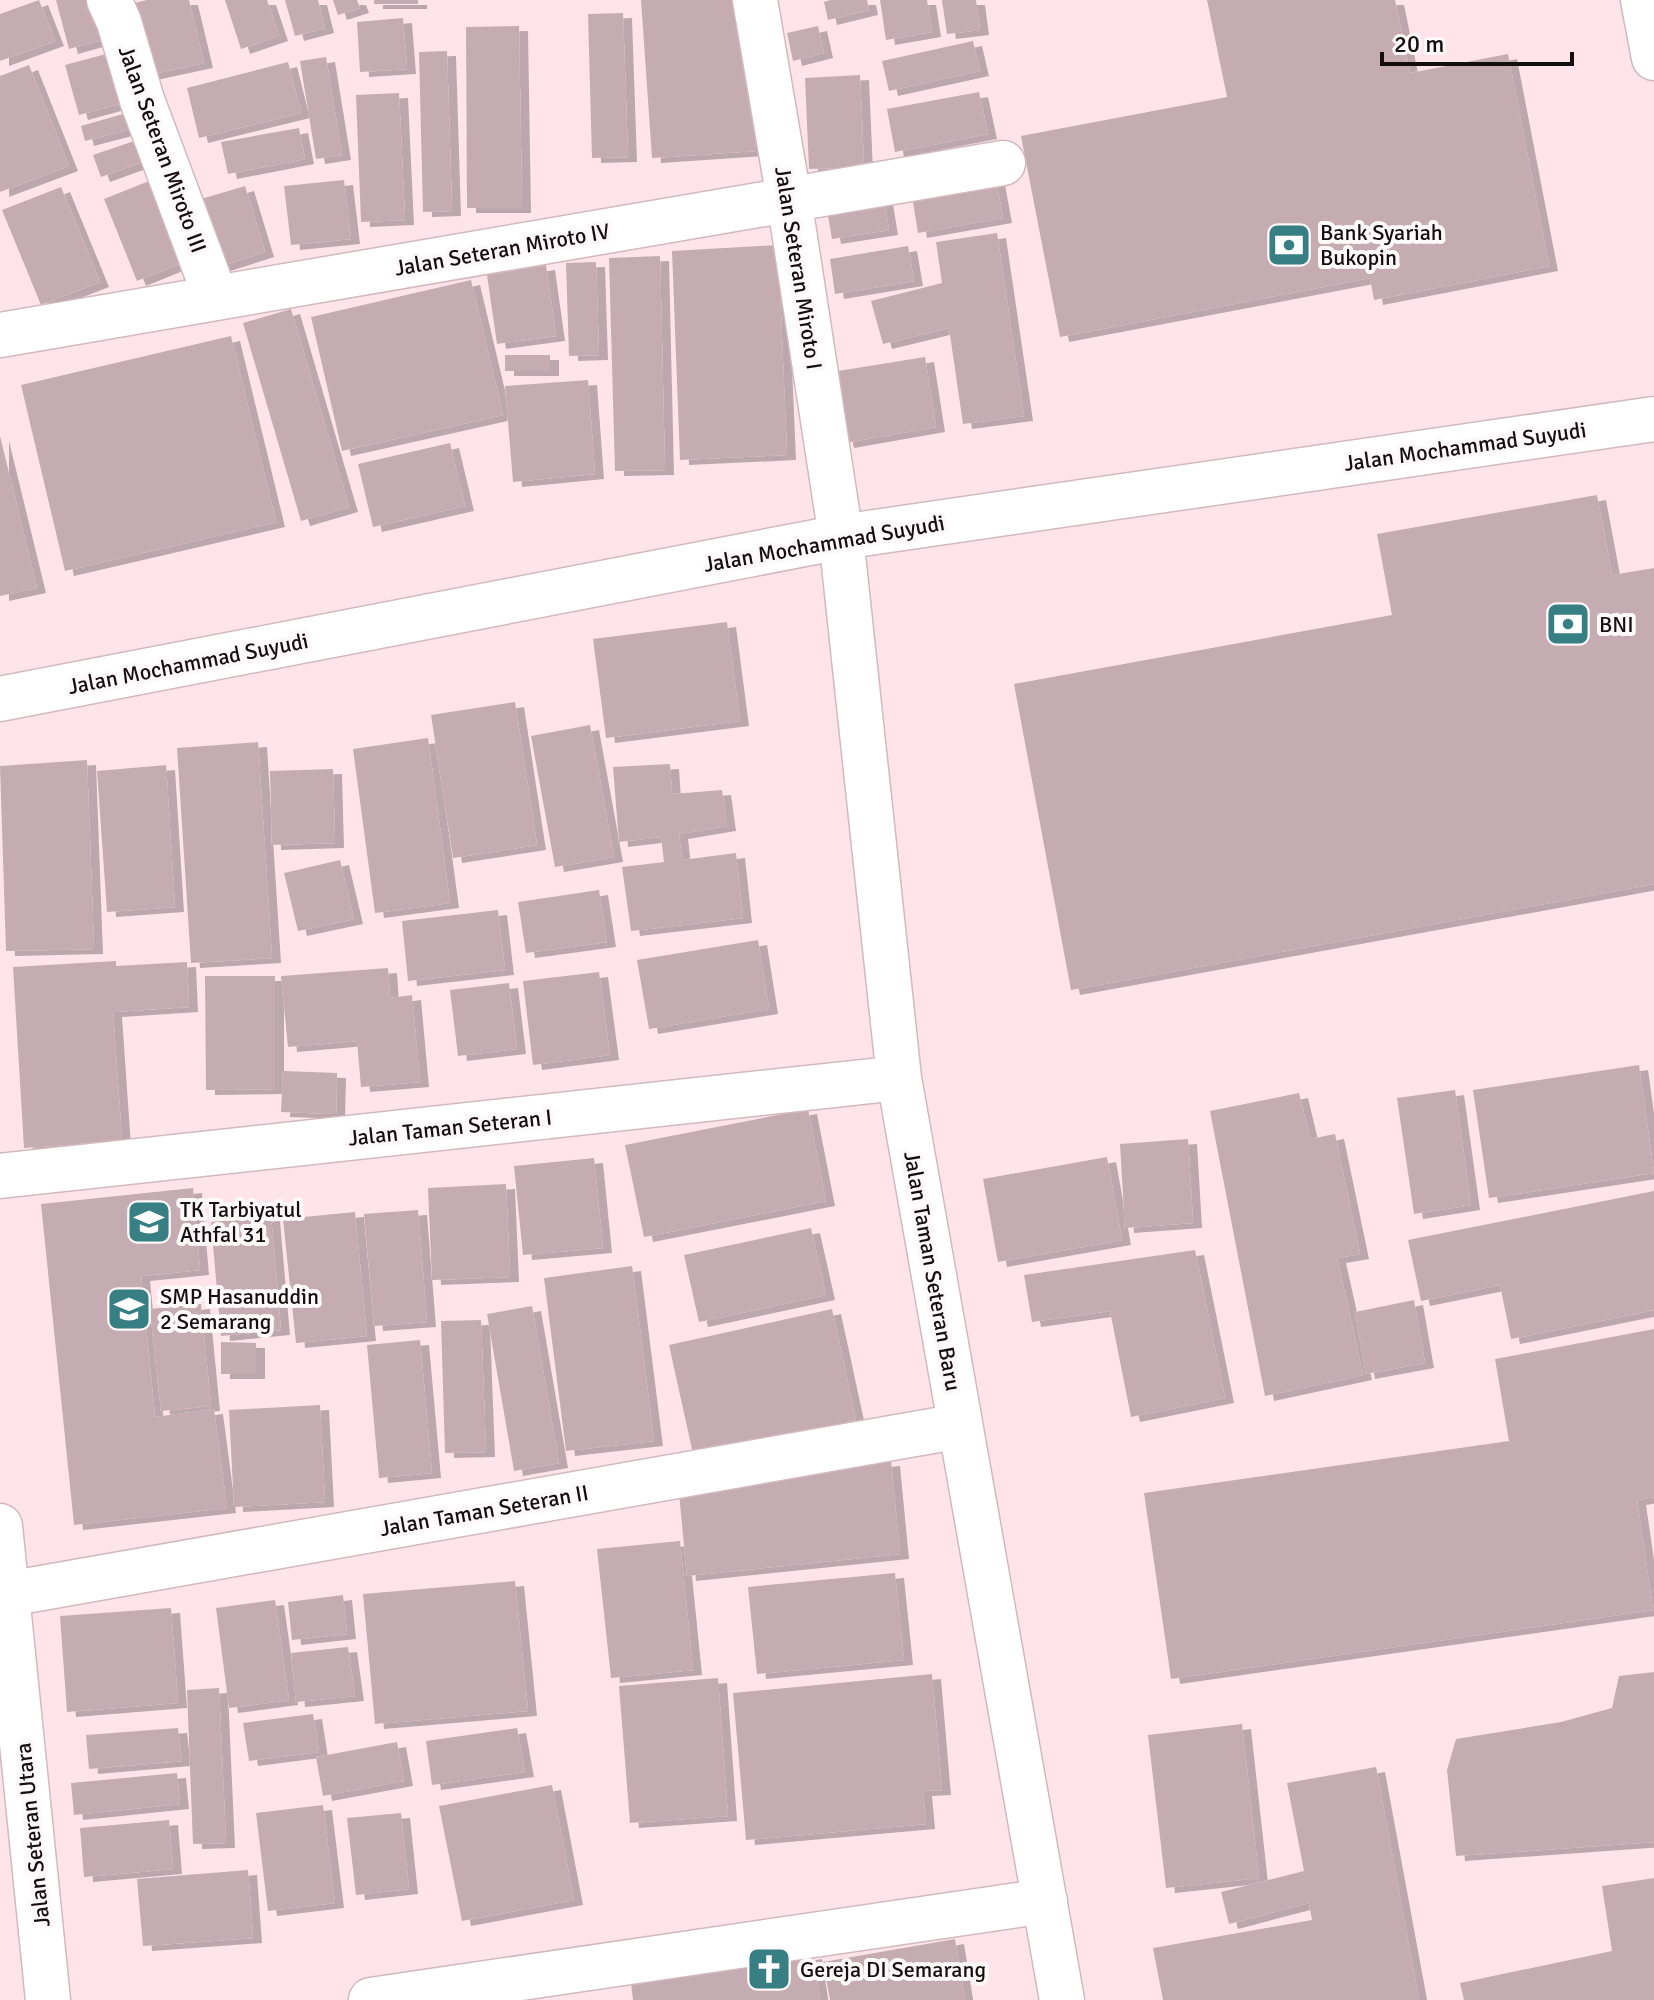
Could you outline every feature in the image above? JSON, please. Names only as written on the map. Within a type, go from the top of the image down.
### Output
[{"type":"street","name":"Jalan Seteran Miroto III","points":[[109,0],[119,22],[142,100],[216,298]]},
{"type":"street","name":"Jalan Seteran Miroto I","points":[[755,0],[841,537]]},
{"type":"street","points":[[1643,0],[1654,58]]},
{"type":"street","name":"Jalan Seteran Miroto IV","points":[[0,335],[1003,163]]},
{"type":"street","name":"Jalan Mochammad Suyudi","points":[[0,699],[841,537],[1654,419]]},
{"type":"street","name":"Jalan Taman Seteran Baru","points":[[841,537],[899,1078],[1062,2000]]},
{"type":"street","name":"Jalan Taman Seteran I","points":[[0,1176],[899,1078]]},
{"type":"street","name":"Jalan Taman Seteran II","points":[[8,1594],[960,1426]]},
{"type":"street","name":"Jalan Seteran Utara","points":[[0,1526],[48,2000]]},
{"type":"street","points":[[371,2000],[1045,1901]]},
{"type":"building","points":[[39,0],[55,41],[0,61],[0,14]]},
{"type":"building","points":[[56,0],[102,0],[112,37],[69,49]]},
{"type":"building","points":[[147,0],[189,0],[204,63],[143,76],[126,5]]},
{"type":"building","points":[[225,0],[267,0],[279,36],[241,49]]},
{"type":"building","points":[[285,0],[318,0],[325,28],[295,36]]},
{"type":"building","points":[[333,0],[357,0],[360,8],[338,15]]},
{"type":"building","points":[[374,0],[418,0],[418,4],[374,4]]},
{"type":"building","points":[[641,0],[745,0],[756,151],[652,158]]},
{"type":"building","points":[[867,0],[869,10],[828,20],[824,2]]},
{"type":"building","points":[[880,0],[927,0],[932,32],[886,40]]},
{"type":"building","points":[[942,0],[976,0],[980,30],[947,34]]},
{"type":"building","points":[[1207,0],[1395,0],[1410,73],[1508,54],[1549,266],[1374,300],[1370,278],[1060,337],[1021,136],[1227,97]]},
{"type":"building","points":[[623,13],[628,157],[592,158],[588,14]]},
{"type":"building","points":[[403,18],[407,69],[360,72],[357,22]]},
{"type":"building","points":[[519,26],[522,208],[467,208],[466,27]]},
{"type":"building","points":[[818,26],[824,53],[793,61],[787,33]]},
{"type":"building","points":[[973,41],[980,71],[889,91],[882,61]]},
{"type":"building","points":[[121,50],[134,100],[79,115],[65,65]]},
{"type":"building","points":[[447,51],[452,211],[423,212],[419,52]]},
{"type":"building","points":[[326,57],[342,155],[316,159],[300,61]]},
{"type":"building","points":[[288,62],[301,113],[199,138],[187,88]]},
{"type":"building","points":[[29,65],[69,166],[0,192],[0,76]]},
{"type":"building","points":[[860,75],[864,167],[809,169],[805,78]]},
{"type":"building","points":[[979,92],[988,134],[895,152],[887,109]]},
{"type":"building","points":[[399,93],[405,220],[361,222],[356,95]]},
{"type":"building","points":[[137,110],[142,126],[85,141],[81,126]]},
{"type":"building","points":[[299,128],[305,159],[228,174],[221,142]]},
{"type":"building","points":[[149,136],[156,157],[101,177],[93,155]]},
{"type":"building","points":[[164,175],[196,257],[137,281],[104,199]]},
{"type":"building","points":[[344,180],[351,239],[291,245],[284,186]]},
{"type":"building","points":[[996,180],[1003,218],[918,233],[912,196]]},
{"type":"building","points":[[245,186],[265,252],[212,269],[191,202]]},
{"type":"building","points":[[61,187],[100,282],[41,305],[2,210]]},
{"type":"building","points":[[884,199],[889,230],[832,239],[827,210]]},
{"type":"building","points":[[997,233],[1024,416],[963,424],[949,328],[883,344],[871,301],[942,283],[936,242]]},
{"type":"building","points":[[778,245],[787,455],[680,460],[672,251]]},
{"type":"building","points":[[908,246],[914,281],[835,294],[830,259]]},
{"type":"building","points":[[660,256],[665,470],[615,471],[609,258]]},
{"type":"building","points":[[596,262],[599,355],[569,356],[566,263]]},
{"type":"building","points":[[546,265],[556,336],[497,344],[487,275]]},
{"type":"building","points":[[471,280],[503,415],[342,451],[311,317]]},
{"type":"building","points":[[291,309],[349,507],[301,521],[243,323]]},
{"type":"building","points":[[231,336],[276,522],[65,571],[21,385]]},
{"type":"building","points":[[505,355],[550,355],[550,371],[505,371]]},
{"type":"building","points":[[925,357],[936,427],[845,443],[832,372]]},
{"type":"building","points":[[588,380],[595,474],[513,482],[505,386]]},
{"type":"building","points":[[0,436],[37,588],[0,596]]},
{"type":"building","points":[[450,443],[465,506],[373,527],[358,464]]},
{"type":"building","points":[[1597,495],[1612,575],[1654,568],[1654,884],[1071,990],[1014,684],[1392,615],[1377,534]]},
{"type":"building","points":[[727,622],[740,721],[606,738],[593,639]]},
{"type":"building","points":[[515,702],[537,845],[453,858],[431,715]]},
{"type":"building","points":[[590,725],[614,857],[555,867],[531,736]]},
{"type":"building","points":[[428,738],[450,903],[375,913],[353,749]]},
{"type":"building","points":[[258,742],[272,958],[191,963],[177,748]]},
{"type":"building","points":[[87,760],[94,949],[6,951],[0,766]]},
{"type":"building","points":[[670,764],[672,794],[722,790],[727,826],[679,834],[682,860],[736,853],[743,918],[631,931],[622,867],[664,862],[661,837],[619,842],[613,767]]},
{"type":"building","points":[[166,765],[175,907],[107,912],[97,771]]},
{"type":"building","points":[[333,769],[335,843],[272,845],[270,771]]},
{"type":"building","points":[[340,860],[354,919],[298,931],[284,873]]},
{"type":"building","points":[[599,890],[607,942],[526,953],[518,902]]},
{"type":"building","points":[[498,910],[505,970],[408,981],[402,921]]},
{"type":"building","points":[[758,940],[769,1009],[649,1029],[637,960]]},
{"type":"building","points":[[116,961],[116,966],[187,962],[189,1007],[113,1012],[122,1141],[24,1148],[13,967]]},
{"type":"building","points":[[388,968],[390,998],[412,995],[420,1082],[361,1087],[357,1041],[288,1047],[281,976]]},
{"type":"building","points":[[599,972],[610,1055],[533,1065],[523,981]]},
{"type":"building","points":[[205,976],[275,976],[275,1089],[206,1090]]},
{"type":"building","points":[[509,983],[517,1049],[458,1056],[450,990]]},
{"type":"building","points":[[1639,1065],[1654,1173],[1489,1198],[1473,1090]]},
{"type":"building","points":[[283,1071],[337,1073],[336,1114],[281,1112]]},
{"type":"building","points":[[1455,1090],[1471,1205],[1414,1214],[1397,1098]]},
{"type":"building","points":[[1299,1093],[1310,1139],[1335,1134],[1360,1254],[1337,1258],[1363,1375],[1265,1396],[1210,1111]]},
{"type":"building","points":[[808,1109],[826,1201],[644,1237],[625,1145]]},
{"type":"building","points":[[1188,1139],[1193,1223],[1125,1228],[1120,1144]]},
{"type":"building","points":[[1107,1157],[1122,1240],[998,1262],[983,1179]]},
{"type":"building","points":[[594,1158],[603,1248],[523,1255],[514,1166]]},
{"type":"building","points":[[506,1184],[510,1277],[432,1280],[428,1188]]},
{"type":"building","name":"SMP Hasanuddin 2 Semarang","points":[[193,1188],[200,1270],[141,1276],[155,1417],[214,1409],[227,1508],[74,1525],[41,1204]]},
{"type":"building","points":[[1654,1191],[1654,1310],[1511,1339],[1500,1285],[1421,1301],[1408,1240]]},
{"type":"building","points":[[418,1210],[427,1322],[374,1326],[364,1214]]},
{"type":"building","points":[[355,1212],[367,1336],[296,1343],[283,1219]]},
{"type":"building","points":[[271,1216],[281,1330],[221,1336],[211,1222]]},
{"type":"building","points":[[811,1228],[826,1295],[699,1322],[684,1255]]},
{"type":"building","points":[[1195,1250],[1225,1398],[1131,1417],[1110,1311],[1032,1322],[1024,1275]]},
{"type":"building","points":[[632,1266],[654,1441],[566,1451],[544,1278]]},
{"type":"building","points":[[1414,1300],[1425,1363],[1366,1374],[1355,1312]]},
{"type":"building","points":[[201,1304],[211,1406],[161,1411],[150,1309]]},
{"type":"building","points":[[532,1306],[559,1463],[514,1471],[487,1314]]},
{"type":"building","points":[[832,1309],[856,1420],[693,1454],[669,1345]]},
{"type":"building","points":[[481,1320],[486,1452],[445,1453],[441,1321]]},
{"type":"building","points":[[1654,1329],[1654,1497],[1637,1500],[1653,1610],[1171,1679],[1144,1493],[1509,1441],[1495,1359]]},
{"type":"building","points":[[420,1340],[432,1473],[379,1478],[367,1345]]},
{"type":"building","points":[[221,1342],[256,1343],[256,1374],[221,1374]]},
{"type":"building","points":[[320,1405],[325,1502],[234,1507],[229,1410]]},
{"type":"building","points":[[891,1461],[900,1554],[687,1576],[678,1483]]},
{"type":"building","points":[[680,1541],[693,1670],[611,1678],[597,1549]]},
{"type":"building","points":[[895,1573],[904,1660],[757,1674],[748,1587]]},
{"type":"building","points":[[515,1581],[528,1711],[375,1724],[363,1594]]},
{"type":"building","points":[[343,1595],[347,1634],[292,1640],[288,1602]]},
{"type":"building","points":[[275,1600],[289,1700],[229,1708],[216,1608]]},
{"type":"building","points":[[171,1608],[178,1703],[67,1712],[60,1616]]},
{"type":"building","points":[[348,1647],[355,1696],[296,1702],[291,1653]]},
{"type":"building","points":[[1654,1672],[1654,1842],[1456,1856],[1447,1770],[1456,1739],[1561,1722],[1612,1708],[1619,1676]]},
{"type":"building","points":[[932,1674],[942,1790],[923,1791],[926,1824],[746,1840],[733,1693]]},
{"type":"building","points":[[718,1678],[728,1816],[630,1823],[619,1686]]},
{"type":"building","points":[[219,1688],[226,1843],[193,1844],[187,1690]]},
{"type":"building","points":[[313,1714],[319,1752],[249,1761],[243,1723]]},
{"type":"building","points":[[1242,1724],[1259,1878],[1166,1888],[1148,1735]]},
{"type":"building","points":[[178,1728],[182,1761],[89,1769],[86,1735]]},
{"type":"building","points":[[517,1728],[525,1772],[432,1785],[426,1741]]},
{"type":"building","points":[[397,1742],[404,1781],[323,1796],[316,1757]]},
{"type":"building","points":[[1376,1767],[1419,2000],[1163,2000],[1153,1948],[1312,1920],[1309,1903],[1229,1924],[1221,1892],[1304,1871],[1287,1783]]},
{"type":"building","points":[[177,1773],[180,1804],[74,1815],[71,1783]]},
{"type":"building","points":[[552,1785],[574,1900],[462,1921],[439,1806]]},
{"type":"building","points":[[323,1805],[335,1903],[268,1911],[256,1813]]},
{"type":"building","points":[[401,1813],[409,1889],[356,1895],[347,1818]]},
{"type":"building","points":[[169,1820],[173,1869],[84,1877],[80,1828]]},
{"type":"building","points":[[248,1870],[253,1938],[143,1946],[137,1879]]},
{"type":"building","points":[[1654,1878],[1654,2000],[1464,2000],[1460,1983],[1612,1951],[1602,1886]]},
{"type":"building","points":[[955,1939],[965,2000],[830,2000],[823,1962]]},
{"type":"building","name":"Gereja DI Semarang","points":[[813,1954],[820,2000],[633,2000],[631,1983]]},
{"type":"place","name":"Bank Syariah Bukopin","points":[[1289,245]]},
{"type":"place","name":"BNI","points":[[1568,624]]},
{"type":"place","name":"TK Tarbiyatul Athfal 31","points":[[149,1222]]},
{"type":"place","name":"SMP Hasanuddin 2 Semarang","points":[[129,1309]]},
{"type":"place","name":"Gereja DI Semarang","points":[[769,1969]]}]
